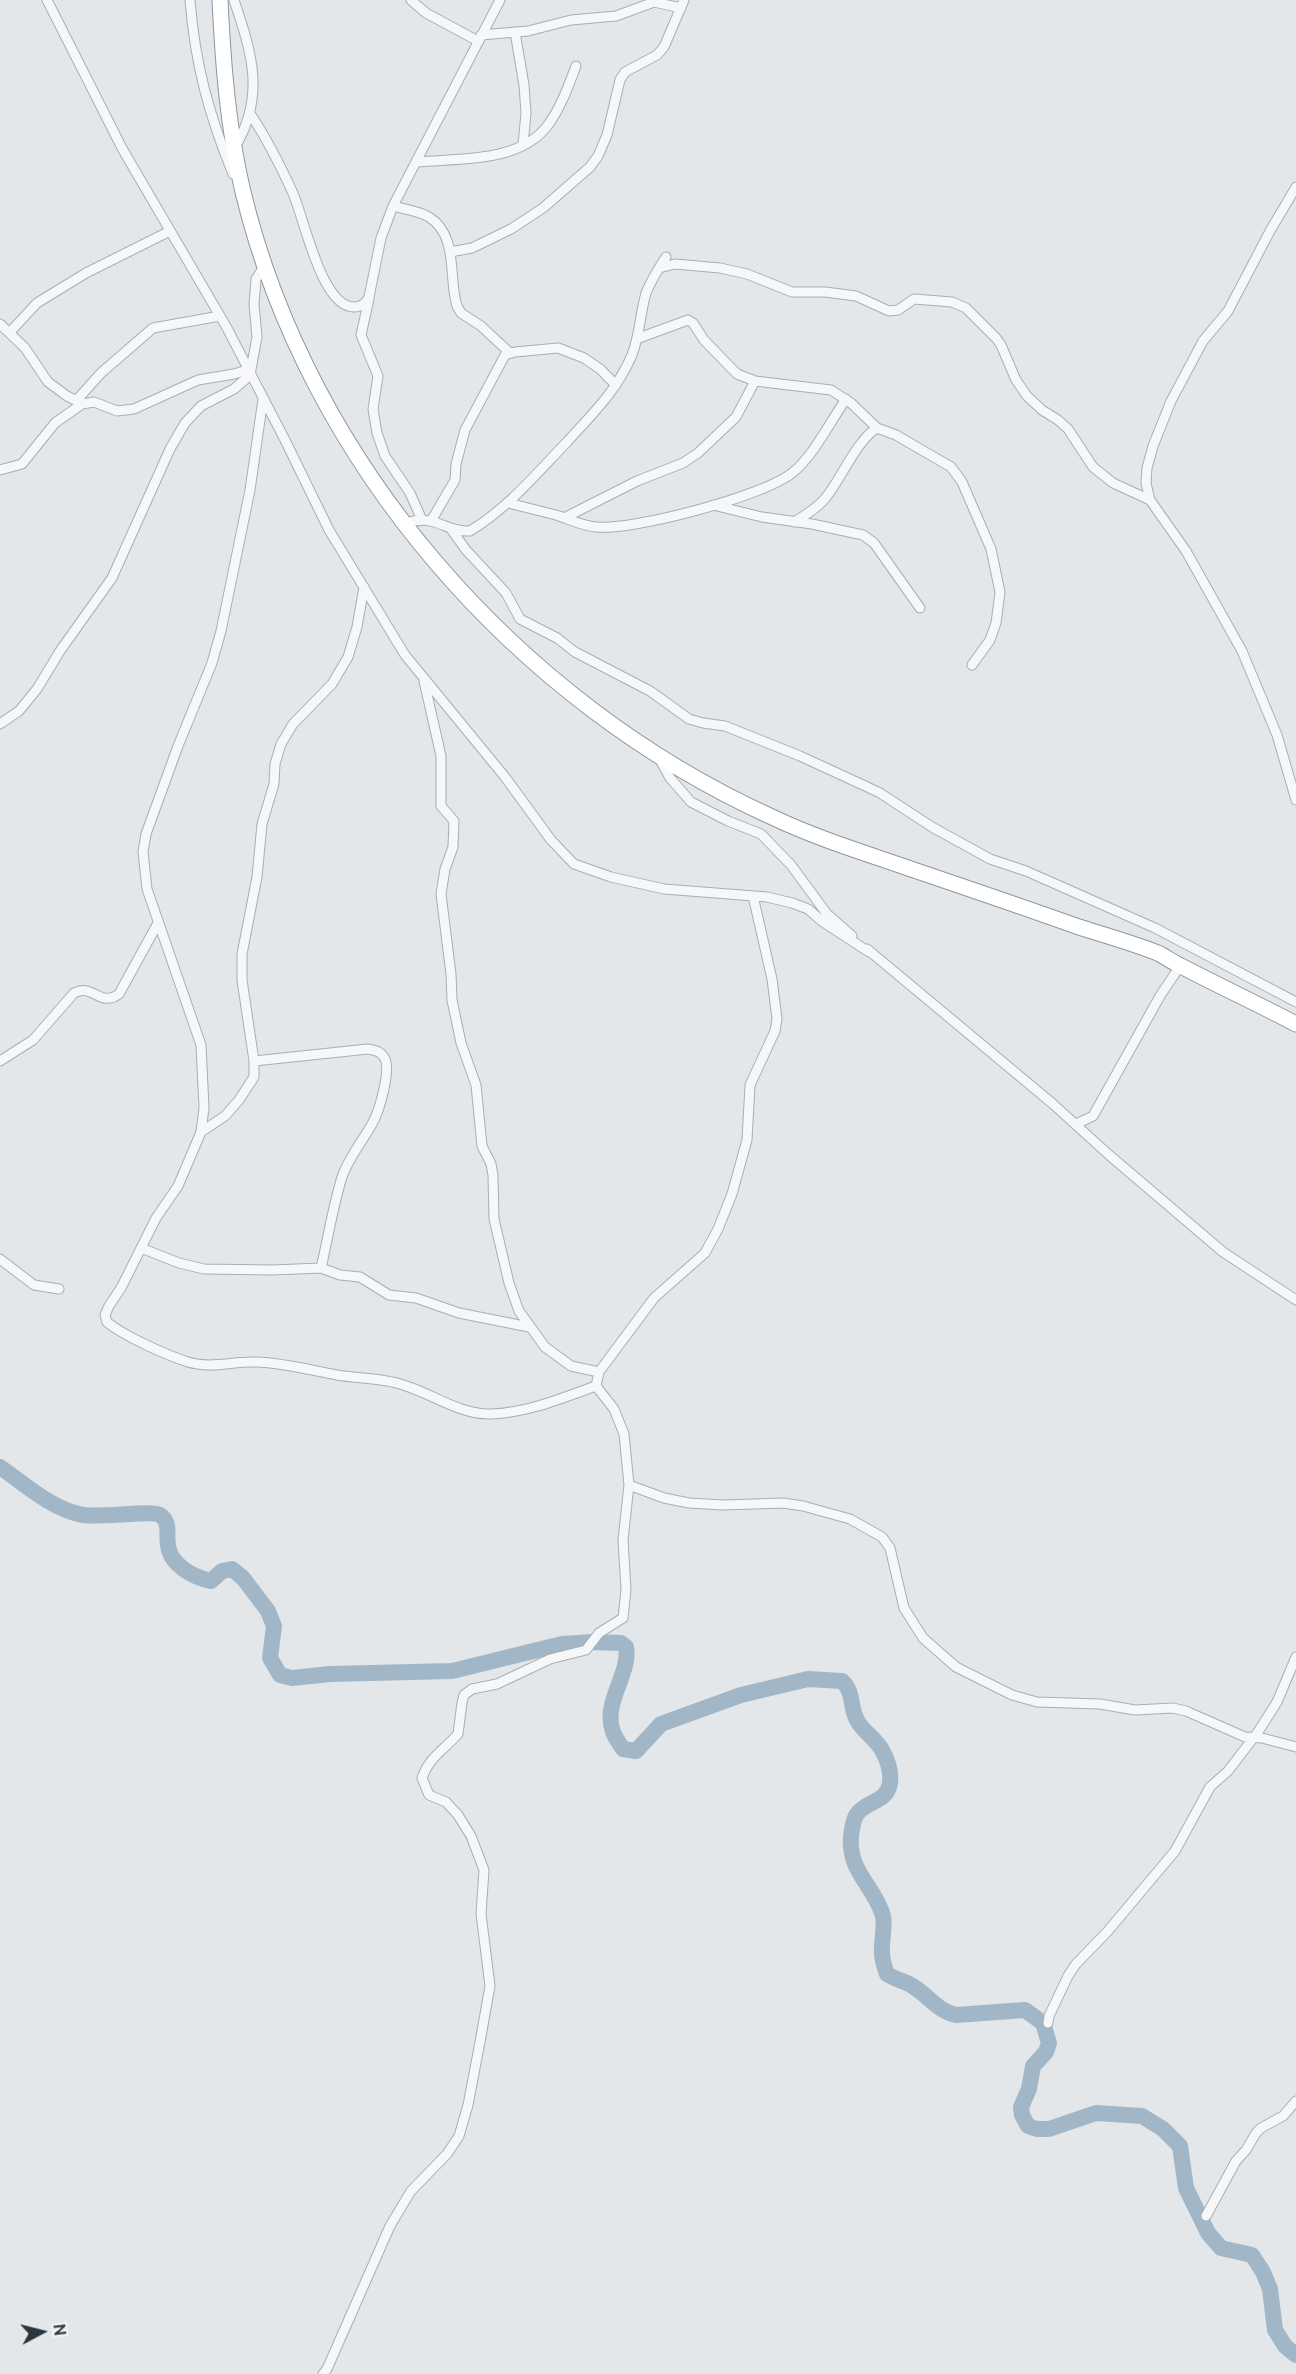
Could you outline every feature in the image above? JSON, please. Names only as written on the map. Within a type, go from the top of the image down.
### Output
[{"type":"highway","points":[[220,0],[227,99],[234,149],[244,194],[265,265],[292,333],[339,426],[366,471],[404,523],[479,611],[535,664],[608,722],[722,794],[834,843],[1161,955],[1296,1024]]},
{"type":"street","points":[[47,0],[123,150],[219,316],[329,530],[363,587],[405,655],[506,777],[551,840],[573,864],[611,877],[664,889],[753,896],[792,903],[808,909],[823,922],[869,952]]},
{"type":"street","points":[[190,0],[196,54],[204,93],[223,149],[244,194]]},
{"type":"street","points":[[234,0],[253,64],[250,115],[246,129],[234,149]]},
{"type":"street","points":[[411,0],[426,12],[480,38],[528,31],[574,20],[616,16],[654,2],[683,4],[664,47],[657,55],[625,72],[620,80],[607,135],[598,156],[590,167],[543,208],[511,229],[472,249],[450,252]]},
{"type":"street","points":[[426,521],[385,456],[377,434],[373,409],[378,376],[361,335],[381,238],[393,206],[500,0]]},
{"type":"street","points":[[514,32],[524,86],[526,113],[523,146]]},
{"type":"street","points":[[417,162],[483,156],[523,146],[539,134],[554,116],[576,66]]},
{"type":"street","points":[[250,115],[260,128],[293,194],[311,247],[328,286],[340,302],[347,306],[361,306],[369,297]]},
{"type":"street","points":[[1296,187],[1228,311],[1203,341],[1171,401],[1147,468],[1146,483],[1150,500],[1186,551],[1242,651],[1277,735],[1296,800]]},
{"type":"street","points":[[393,206],[431,218],[445,237],[450,252],[457,306],[461,313],[481,326],[510,352],[533,352],[551,347],[558,348],[584,358],[600,369],[616,385]]},
{"type":"street","points":[[10,332],[37,303],[86,273],[170,231]]},
{"type":"street","points":[[404,523],[426,521],[451,529],[470,531],[508,503],[536,477],[600,408],[616,385],[639,338],[646,293],[666,257]]},
{"type":"street","points":[[659,268],[675,264],[720,268],[747,274],[792,292],[825,292],[856,296],[890,311],[897,310],[919,298],[958,303],[996,338],[1016,380],[1027,396],[1068,429],[1093,467],[1113,483],[1150,500]]},
{"type":"street","points":[[0,724],[19,711],[37,689],[60,651],[112,578],[170,449],[185,423],[201,406],[234,389],[248,373],[257,337],[254,304],[256,279],[265,265]]},
{"type":"street","points":[[0,470],[22,464],[55,423],[79,402],[101,373],[153,328],[219,316]]},
{"type":"street","points":[[639,338],[688,320],[732,370],[745,378],[831,390],[867,416],[877,428],[896,435],[951,468],[962,482],[991,549],[1000,592],[996,623],[990,640],[972,664]]},
{"type":"street","points":[[0,324],[25,348],[48,382],[79,402],[94,402],[117,411],[134,409],[198,380],[248,373]]},
{"type":"street","points":[[426,521],[456,480],[459,448],[469,423],[500,362],[510,352]]},
{"type":"street","points":[[564,518],[637,481],[683,463],[698,453],[736,417],[755,381]]},
{"type":"street","points":[[263,399],[250,490],[221,631],[212,663],[178,746],[146,834],[143,852],[147,889],[201,1045],[204,1108],[201,1132],[178,1186],[156,1218],[109,1306],[105,1315],[107,1322],[126,1335],[189,1362],[208,1366],[241,1361],[284,1363],[339,1375],[378,1379],[408,1385],[470,1412],[489,1414],[532,1407],[596,1386]]},
{"type":"street","points":[[508,503],[596,528],[614,528],[640,524],[761,490],[791,474],[801,465],[846,399]]},
{"type":"street","points":[[794,522],[826,498],[865,439],[877,428]]},
{"type":"street","points":[[712,505],[762,517],[853,532],[869,538],[920,608]]},
{"type":"street","points":[[451,529],[466,550],[506,593],[520,619],[557,638],[575,652],[650,691],[689,719],[725,726],[800,756],[863,785],[990,859],[1026,871],[1155,928],[1296,1002]]},
{"type":"street","points":[[201,1132],[225,1116],[254,1077],[254,1061],[242,980],[242,954],[257,877],[262,824],[274,784],[275,764],[281,744],[293,724],[332,684],[348,657],[357,627],[363,587]]},
{"type":"street","points":[[423,677],[441,756],[441,806],[454,821],[453,848],[445,869],[441,894],[454,1018],[464,1055],[477,1085],[482,1146],[493,1175],[494,1219],[509,1283],[519,1311],[545,1347],[571,1366],[599,1372]]},
{"type":"street","points":[[657,754],[670,778],[691,802],[728,821],[761,834],[791,865],[826,914],[869,952],[1076,1124],[1223,1252],[1296,1300]]},
{"type":"street","points":[[596,1386],[599,1372],[654,1298],[705,1253],[718,1229],[732,1194],[747,1140],[750,1085],[776,1031],[777,1019],[772,979],[753,896]]},
{"type":"street","points":[[0,1061],[33,1040],[74,993],[81,989],[104,999],[112,999],[119,994],[158,923]]},
{"type":"street","points":[[1076,1124],[1093,1116],[1160,996],[1180,966]]},
{"type":"street","points":[[254,1061],[368,1049],[377,1051],[384,1057],[387,1066],[381,1102],[372,1124],[354,1150],[342,1176],[321,1268]]},
{"type":"street","points":[[141,1248],[179,1263],[204,1269],[321,1268],[340,1275],[360,1277],[389,1295],[416,1298],[459,1313],[529,1327]]},
{"type":"street","points":[[0,1259],[34,1285],[59,1289]]},
{"type":"street","points":[[322,2374],[327,2369],[390,2226],[411,2191],[447,2154],[459,2136],[468,2105],[490,1986],[482,1914],[483,1862],[471,1836],[452,1806],[429,1795],[422,1778],[426,1767],[435,1754],[458,1734],[464,1695],[472,1689],[497,1684],[550,1659],[586,1650],[599,1633],[623,1618],[626,1590],[623,1540],[628,1485],[622,1424],[614,1409],[596,1386]]},
{"type":"street","points":[[628,1485],[664,1498],[689,1503],[723,1505],[783,1503],[850,1519],[882,1537],[890,1548],[904,1608],[922,1638],[956,1667],[1012,1695],[1037,1702],[1100,1704],[1135,1710],[1173,1708],[1186,1711],[1238,1735],[1296,1747]]},
{"type":"street","points":[[1048,2023],[1065,1982],[1076,1964],[1107,1932],[1175,1851],[1206,1793],[1228,1772],[1277,1702],[1296,1657]]},
{"type":"street","points":[[1206,2216],[1236,2161],[1256,2133],[1283,2116],[1296,2101]]},
{"type":"waterway","points":[[0,1467],[39,1496],[72,1512],[91,1516],[147,1513],[160,1515],[166,1521],[170,1552],[178,1564],[190,1573],[211,1581],[222,1571],[232,1569],[243,1578],[268,1611],[274,1626],[270,1658],[280,1675],[292,1678],[330,1674],[452,1671],[562,1644],[621,1643],[626,1647],[625,1667],[611,1710],[611,1721],[614,1734],[623,1749],[636,1751],[661,1724],[741,1695],[808,1679],[842,1681],[849,1690],[855,1717],[879,1746],[889,1769],[890,1783],[885,1795],[864,1807],[857,1814],[851,1836],[854,1860],[883,1916],[882,1955],[887,1974],[915,1988],[949,2013],[956,2015],[1025,2010],[1043,2023],[1049,2043],[1046,2052],[1033,2066],[1029,2089],[1021,2107],[1022,2115],[1028,2126],[1049,2129],[1096,2113],[1142,2116],[1163,2129],[1180,2146],[1186,2188],[1208,2233],[1221,2248],[1252,2255],[1270,2289],[1275,2330],[1285,2346],[1296,2355]]}]
